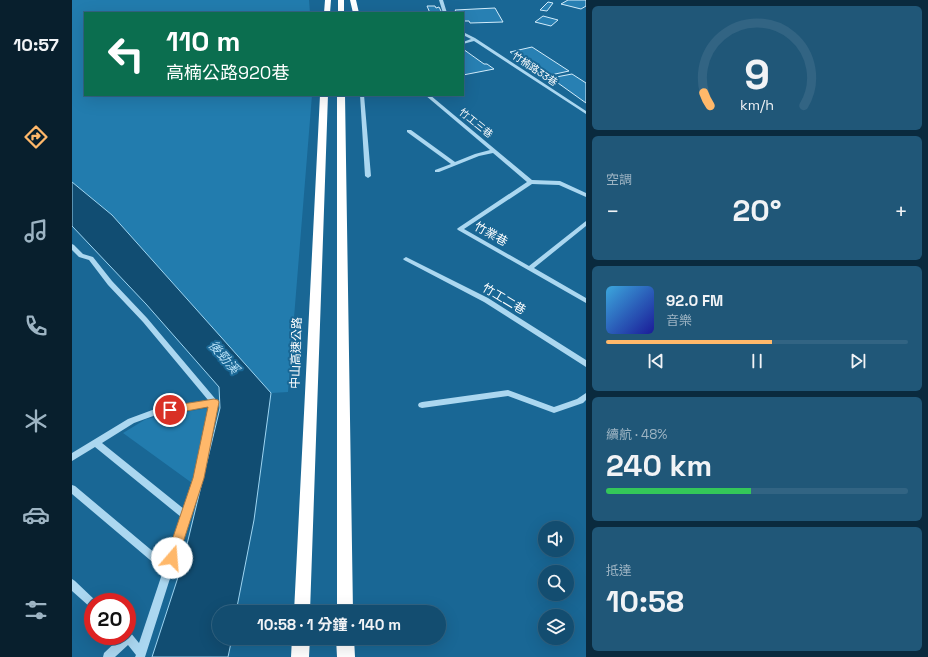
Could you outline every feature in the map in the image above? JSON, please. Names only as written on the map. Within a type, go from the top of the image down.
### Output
[{"type":"highway","points":[[327,12],[328,0]]},
{"type":"highway","points":[[341,0],[341,12]]},
{"type":"highway","points":[[353,0],[357,12]]},
{"type":"highway","points":[[357,12],[359,0]]},
{"type":"highway","name":"中山高速公路","points":[[302,605],[324,96]]},
{"type":"highway","points":[[341,96],[345,605]]},
{"type":"highway","points":[[341,150],[349,96]]},
{"type":"highway","points":[[300,657],[301,645]]},
{"type":"highway","points":[[345,645],[346,657]]},
{"type":"street","points":[[441,0],[445,12]]},
{"type":"street","name":"竹楠路33巷","points":[[464,34],[586,114]]},
{"type":"street","points":[[464,43],[474,39]]},
{"type":"street","points":[[362,96],[368,176]]},
{"type":"street","name":"竹工三巷","points":[[428,96],[531,182]]},
{"type":"street","points":[[409,132],[455,164]]},
{"type":"street","name":"竹工三巷","points":[[437,171],[477,155],[495,151]]},
{"type":"street","points":[[531,182],[560,183],[586,195]]},
{"type":"street","name":"竹業巷","points":[[531,182],[460,229],[586,301]]},
{"type":"street","points":[[530,268],[586,223]]},
{"type":"street","points":[[72,246],[81,256],[91,258],[110,283],[145,320],[214,402]]},
{"type":"street","name":"竹工二巷","points":[[406,259],[486,300],[586,364]]},
{"type":"street","points":[[422,405],[508,393],[554,410],[580,401],[586,396]]},
{"type":"street","points":[[72,457],[131,421],[155,412],[214,402]]},
{"type":"street","points":[[141,655],[198,478],[214,402]]},
{"type":"street","points":[[96,443],[186,516]]},
{"type":"street","points":[[72,489],[159,562],[167,572]]},
{"type":"street","points":[[72,584],[84,595]]},
{"type":"street","points":[[108,657],[119,645]]},
{"type":"street","points":[[133,645],[141,655]]},
{"type":"shaded area","points":[[72,0],[309,0],[310,12],[84,12],[84,96],[312,96],[288,392],[271,393],[112,215],[72,182]]},
{"type":"shaded area","points":[[208,408],[192,483],[123,433],[146,419]]},
{"type":"water","name":"後勁溪","points":[[72,182],[112,215],[271,393],[254,520],[237,605],[212,605],[212,645],[231,645],[228,657],[152,657],[182,565],[220,408],[219,387],[146,304],[72,226]]},
{"type":"building","points":[[568,0],[586,0],[586,6],[581,9],[561,4]]},
{"type":"building","points":[[548,2],[553,3],[547,11],[540,10]]},
{"type":"building","points":[[427,6],[435,6],[436,8],[439,7],[442,12],[430,12]]},
{"type":"building","points":[[495,8],[503,22],[470,23],[469,21],[464,21],[464,12],[456,12],[455,10]]},
{"type":"building","points":[[543,16],[558,20],[551,26],[535,22]]},
{"type":"building","points":[[532,47],[569,71],[546,76],[510,52]]},
{"type":"building","points":[[464,50],[484,64],[487,64],[494,69],[464,75]]},
{"type":"building","points":[[572,74],[586,83],[586,103],[551,78]]},
{"type":"route","points":[[170,410],[214,402],[198,478],[172,558]]}]
